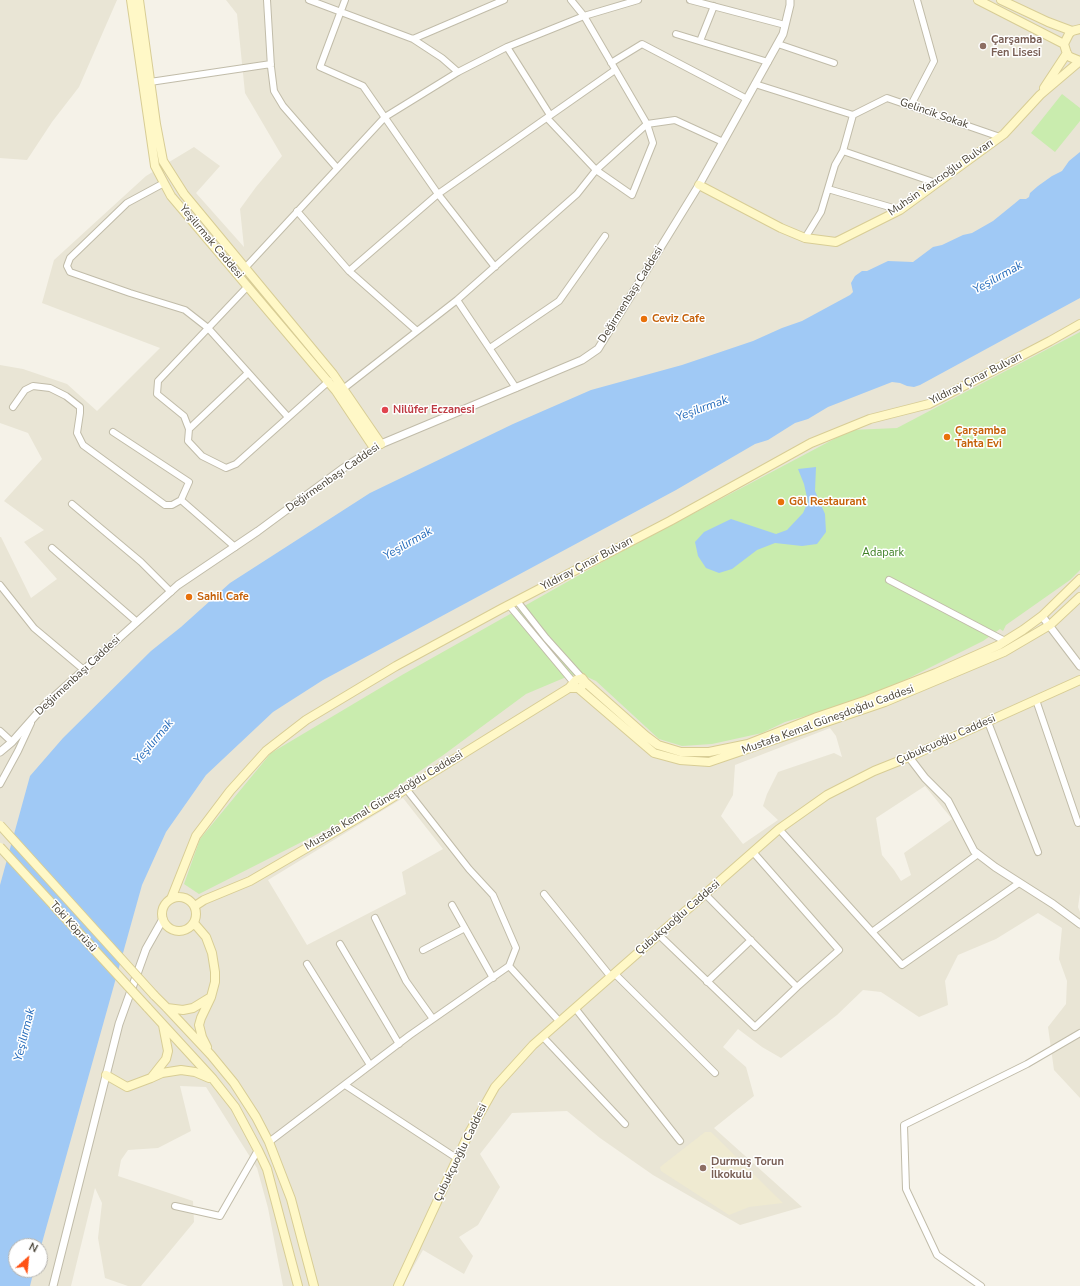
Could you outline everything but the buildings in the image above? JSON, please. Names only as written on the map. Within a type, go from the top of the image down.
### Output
[{"type":"main road","name":"Yeşilırmak Caddesi","points":[[131,0],[155,166],[171,196],[329,382],[377,446]]},
{"type":"main road","name":"Yeşilırmak Caddesi","points":[[139,0],[156,124],[164,161],[184,194],[333,374],[377,446]]},
{"type":"main road","points":[[978,0],[1064,44]]},
{"type":"main road","points":[[1001,0],[1048,22],[1077,29]]},
{"type":"main road","points":[[1077,29],[1066,39],[1064,44],[1066,53],[1070,57],[1080,61]]},
{"type":"main road","name":"Muhsin Yazıcıoğlu Bulvarı","points":[[1040,95],[1066,53]]},
{"type":"main road","name":"Muhsin Yazıcıoğlu Bulvarı","points":[[699,185],[781,228],[805,238],[836,242],[900,210],[1000,137],[1040,95],[1080,61]]},
{"type":"main road","name":"Yıldıray Çınar Bulvarı","points":[[171,899],[196,836],[230,791],[266,751],[306,720],[396,666],[670,521],[811,443],[870,419],[929,404],[1080,324]]},
{"type":"main road","name":"Mustafa Kemal Güneşdoğdu Caddesi","points":[[888,696],[1004,641],[1023,630],[1042,616],[1080,580]]},
{"type":"main road","name":"Mustafa Kemal Güneşdoğdu Caddesi","points":[[195,906],[204,900],[250,881],[407,790],[574,686],[654,753],[680,760],[708,762],[1004,652],[1050,625],[1080,597]]},
{"type":"main road","points":[[574,686],[583,685],[583,680]]},
{"type":"main road","points":[[583,680],[658,745],[681,752],[709,752],[748,744],[817,716],[888,696]]},
{"type":"main road","name":"Çubukçuoğlu Caddesi","points":[[398,1286],[469,1133],[495,1087],[533,1046],[575,1008],[779,829],[827,795],[874,771],[909,757],[1080,680]]},
{"type":"main road","points":[[0,825],[234,1083],[256,1117],[269,1142],[291,1198],[314,1286]]},
{"type":"main road","name":"Toki Köprüsü","points":[[0,847],[212,1079],[234,1107],[267,1169],[298,1286]]},
{"type":"main road","points":[[182,897],[187,899],[195,906],[197,912],[196,918],[191,928],[186,931],[174,931],[165,924],[162,913],[166,903],[171,899],[182,897]]},
{"type":"main road","points":[[194,923],[206,937],[212,953],[215,972],[211,997],[201,1018],[200,1025],[202,1037],[210,1055]]},
{"type":"main road","points":[[167,1008],[183,1010],[193,1008],[211,997]]},
{"type":"main road","points":[[151,1078],[166,1059],[168,1050],[162,1024]]},
{"type":"main road","points":[[106,1075],[127,1086],[162,1073],[180,1070],[195,1072],[212,1079]]},
{"type":"street","points":[[268,0],[271,64],[274,91],[283,106],[337,168]]},
{"type":"street","points":[[309,0],[414,39],[442,58],[458,72]]},
{"type":"street","points":[[345,0],[320,67],[363,86],[438,194],[495,266]]},
{"type":"street","points":[[414,39],[504,0]]},
{"type":"street","points":[[507,47],[548,117],[596,170],[632,195],[653,143],[647,124],[584,16],[571,0]]},
{"type":"street","points":[[245,268],[385,117],[458,72],[507,47],[584,16],[638,0]]},
{"type":"street","points":[[690,0],[785,25]]},
{"type":"street","name":"Değirmenbaşı Caddesi","points":[[0,752],[12,742],[35,716],[84,670],[178,585],[258,531],[342,469],[377,446],[582,360],[598,349],[699,185],[756,84],[783,34],[790,0]]},
{"type":"street","points":[[911,105],[934,61],[917,0]]},
{"type":"street","points":[[700,41],[714,6]]},
{"type":"street","points":[[676,34],[768,62]]},
{"type":"street","points":[[611,63],[642,44],[747,99]]},
{"type":"street","points":[[778,44],[834,62]]},
{"type":"street","points":[[150,82],[271,64]]},
{"type":"street","points":[[349,271],[438,194],[615,70]]},
{"type":"street","points":[[756,84],[853,115],[843,151],[835,164],[821,212],[805,238]]},
{"type":"street","name":"Gelincik Sokak","points":[[853,115],[887,98],[911,105],[1000,137]]},
{"type":"street","points":[[343,389],[457,300],[577,194],[596,170],[647,124],[675,120],[723,142]]},
{"type":"street","points":[[843,151],[936,183]]},
{"type":"street","points":[[164,183],[127,204],[70,258],[67,266],[70,272],[185,310],[208,328],[288,417]]},
{"type":"street","points":[[828,189],[900,210]]},
{"type":"street","points":[[297,211],[349,271],[416,332]]},
{"type":"street","points":[[490,348],[559,301],[606,236]]},
{"type":"street","points":[[248,286],[158,381],[157,394],[184,416],[189,429],[188,441],[202,456],[226,468],[236,464],[329,382]]},
{"type":"street","points":[[457,300],[516,388]]},
{"type":"street","points":[[189,429],[248,373]]},
{"type":"street","points":[[14,407],[25,390],[33,386],[50,388],[66,396],[80,407],[77,433],[83,444],[165,505],[172,505],[181,500],[189,482],[113,432]]},
{"type":"street","points":[[181,500],[235,547]]},
{"type":"street","points":[[72,504],[141,562],[171,592]]},
{"type":"street","points":[[52,548],[137,622]]},
{"type":"street","points":[[889,580],[1004,641]]},
{"type":"street","points":[[0,585],[34,628],[84,670]]},
{"type":"street","points":[[513,603],[583,680]]},
{"type":"street","points":[[513,603],[574,686]]},
{"type":"street","points":[[1042,616],[1080,666]]},
{"type":"street","points":[[1036,700],[1078,823]]},
{"type":"street","points":[[0,784],[35,716]]},
{"type":"street","points":[[988,722],[1038,852]]},
{"type":"street","points":[[0,731],[12,742]]},
{"type":"street","points":[[909,757],[925,778],[948,801],[974,851],[995,867],[1080,924]]},
{"type":"street","points":[[269,1142],[432,1019],[509,966],[516,948],[493,895],[470,869],[407,790]]},
{"type":"street","points":[[779,829],[902,965],[1019,882]]},
{"type":"street","points":[[659,935],[755,1027],[839,950],[753,852]]},
{"type":"street","points":[[872,932],[978,854]]},
{"type":"street","points":[[544,894],[613,975],[715,1073]]},
{"type":"street","points":[[705,894],[797,987]]},
{"type":"street","points":[[452,906],[493,978]]},
{"type":"street","points":[[375,918],[406,981],[432,1019]]},
{"type":"street","points":[[53,1286],[119,1024],[146,949],[163,919]]},
{"type":"street","points":[[423,950],[465,928]]},
{"type":"street","points":[[708,982],[751,940]]},
{"type":"street","points":[[340,944],[399,1044]]},
{"type":"street","points":[[306,964],[370,1065]]},
{"type":"street","points":[[509,966],[560,1022]]},
{"type":"street","points":[[575,1008],[680,1140]]},
{"type":"street","points":[[981,1286],[937,1255],[906,1189],[904,1125],[1027,1064],[1080,1033]]},
{"type":"street","points":[[543,1037],[625,1124]]},
{"type":"street","points":[[345,1085],[458,1159]]},
{"type":"street","points":[[175,1206],[220,1216],[258,1150]]},
{"type":"shaded area","points":[[0,0],[117,0],[79,87],[52,122],[27,160],[0,158]]},
{"type":"shaded area","points":[[226,0],[1080,0],[1080,893],[1078,907],[1080,912],[1080,1098],[1054,1070],[1048,1027],[1066,1004],[1067,981],[1059,959],[1062,928],[1038,913],[996,939],[958,955],[945,981],[948,1005],[919,1017],[881,992],[863,990],[837,1015],[781,1058],[762,1047],[738,1029],[723,1047],[746,1067],[754,1096],[714,1128],[802,1207],[740,1225],[653,1175],[600,1138],[567,1111],[512,1113],[480,1154],[500,1187],[478,1225],[459,1237],[473,1256],[464,1274],[423,1250],[404,1286],[283,1286],[268,1208],[257,1168],[206,1087],[180,1086],[191,1131],[158,1148],[128,1150],[121,1160],[118,1176],[193,1201],[194,1222],[141,1286],[128,1286],[105,1278],[98,1238],[102,1203],[95,1188],[71,1286],[0,1286],[0,537],[31,598],[57,579],[24,542],[44,530],[4,501],[42,459],[28,433],[0,423],[0,365],[23,369],[67,384],[97,411],[160,348],[42,303],[54,260],[146,176],[194,147],[220,166],[196,193],[244,247],[240,209],[282,156],[245,93],[237,14]],"holes":[[[830,728],[836,736],[842,757],[834,753],[778,772],[763,806],[778,820],[743,844],[721,816],[733,795],[735,765]],[[925,786],[952,819],[904,853],[911,875],[901,881],[882,855],[876,818]],[[403,798],[443,849],[402,872],[406,894],[307,945],[268,880]]]},
{"type":"shaded area","points":[[705,1132],[711,1132],[783,1203],[749,1207],[729,1215],[661,1171],[660,1167]]},
{"type":"green space","points":[[1062,94],[1080,108],[1080,121],[1055,152],[1031,133]]},
{"type":"green space","name":"Adapark","points":[[1080,332],[1080,570],[1070,580],[1006,625],[1003,631],[1000,629],[983,641],[871,697],[785,722],[762,733],[712,744],[682,746],[659,739],[596,681],[585,676],[571,675],[526,694],[442,756],[357,814],[199,894],[184,884],[200,839],[271,753],[402,675],[613,556],[851,430],[897,428]]},
{"type":"water","name":"Yeşilırmak","points":[[1080,152],[1080,298],[920,385],[914,387],[892,382],[828,407],[808,419],[795,423],[768,440],[755,444],[676,490],[323,680],[273,712],[206,775],[166,832],[142,885],[43,1238],[8,1238],[8,1278],[32,1278],[30,1286],[0,1286],[0,885],[30,776],[63,738],[151,651],[181,627],[230,583],[370,493],[513,424],[591,390],[682,365],[753,341],[802,321],[850,295],[853,292],[851,283],[855,276],[862,271],[867,271],[888,261],[913,262],[933,247],[972,233],[993,221],[1020,199],[1026,199],[1029,197],[1030,193],[1038,186],[1062,171],[1069,161]]},
{"type":"water","points":[[816,467],[815,491],[825,514],[826,532],[817,544],[802,546],[775,543],[757,550],[732,569],[719,573],[706,568],[698,556],[695,542],[704,532],[731,519],[776,534],[787,530],[803,513],[808,502],[804,484],[798,469]]},
{"type":"place","name":"Çarşamba Fen Lisesi","points":[[983,46]]},
{"type":"place","name":"Ceviz Cafe","points":[[644,319]]},
{"type":"place","name":"Nilüfer Eczanesi","points":[[385,410]]},
{"type":"place","name":"Çarşamba Tahta Evi","points":[[947,437]]},
{"type":"place","name":"Göl Restaurant","points":[[781,502]]},
{"type":"place","name":"Sahil Cafe","points":[[189,597]]},
{"type":"place","name":"Durmuş Torun İlkokulu","points":[[703,1168]]}]
